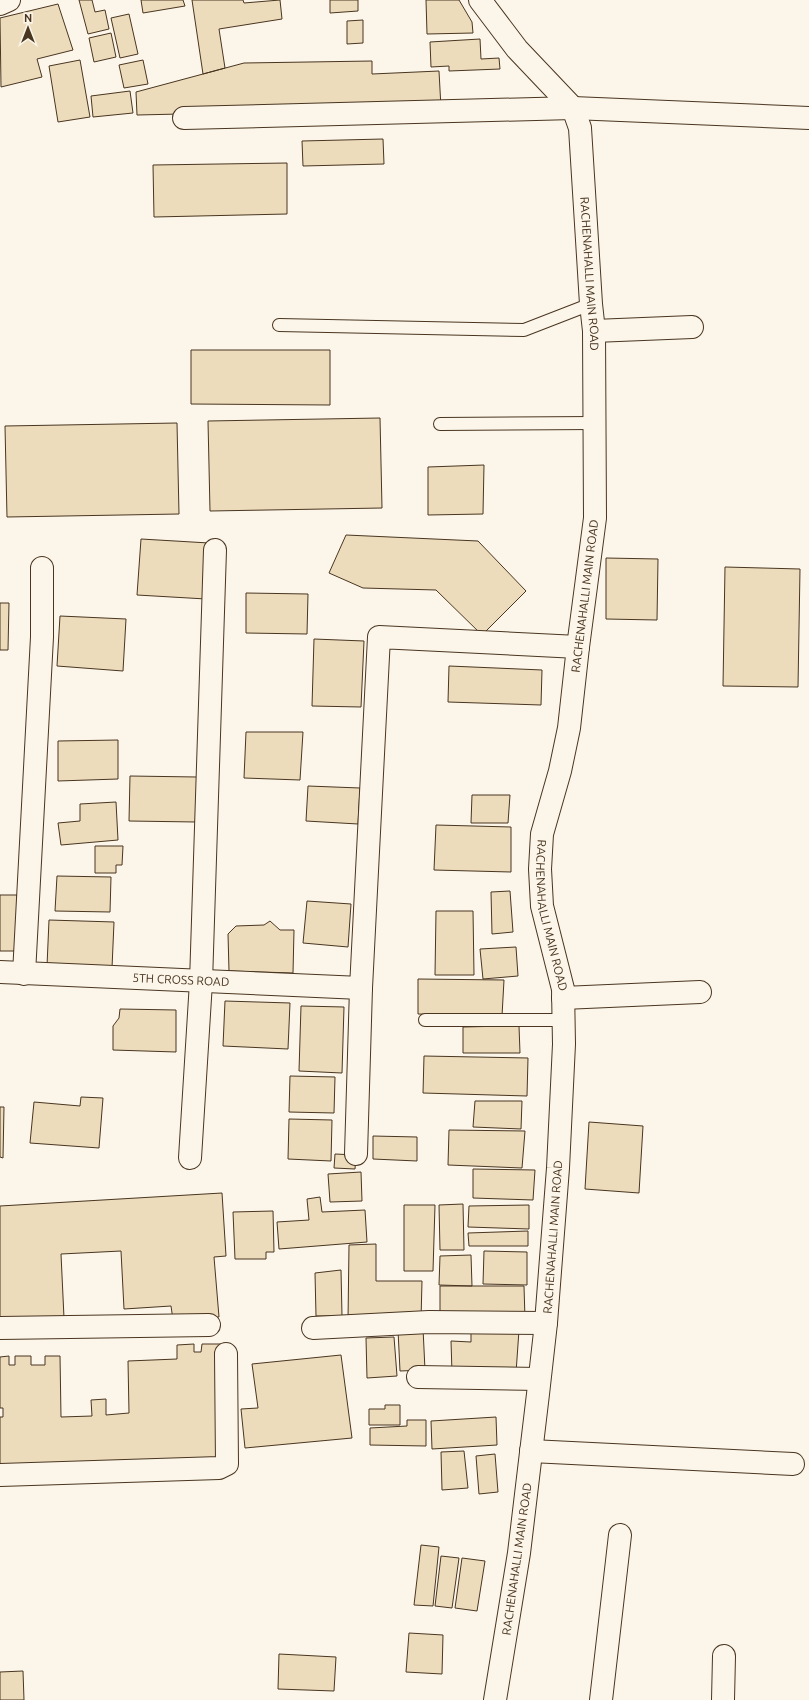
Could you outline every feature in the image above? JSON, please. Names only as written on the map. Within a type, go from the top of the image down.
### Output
[{"type":"street","points":[[0,4],[9,0]]},
{"type":"street","points":[[480,0],[517,49],[573,108]]},
{"type":"street","points":[[184,118],[573,108],[809,118]]},
{"type":"street","name":"RACHENAHALLI MAIN ROAD","points":[[496,1700],[519,1553],[540,1379],[546,1323],[558,1168],[563,989],[542,906],[540,870],[542,834],[560,771],[569,728],[595,518],[594,330],[580,128],[573,108]]},
{"type":"street","points":[[594,330],[692,327]]},
{"type":"street","points":[[190,1158],[201,982],[215,550]]},
{"type":"street","points":[[24,974],[42,637],[42,568]]},
{"type":"street","points":[[356,1154],[361,988],[378,637],[578,648]]},
{"type":"street","name":"5TH CROSS ROAD","points":[[0,972],[361,988]]},
{"type":"street","points":[[563,998],[700,992]]},
{"type":"street","points":[[313,1328],[429,1322],[546,1323]]},
{"type":"street","points":[[0,1328],[209,1325]]},
{"type":"street","points":[[0,1475],[219,1468],[228,1464],[226,1354]]},
{"type":"street","points":[[418,1377],[540,1379]]},
{"type":"street","points":[[531,1451],[793,1464]]},
{"type":"street","points":[[602,1700],[620,1535]]},
{"type":"street","points":[[723,1700],[724,1656]]},
{"type":"lane","points":[[279,325],[524,330],[591,304]]},
{"type":"lane","points":[[440,424],[595,423]]},
{"type":"lane","points":[[425,1020],[563,1020]]},
{"type":"building","points":[[79,0],[92,0],[95,12],[105,10],[109,29],[88,34]]},
{"type":"building","points":[[141,0],[183,0],[185,6],[143,13]]},
{"type":"building","points":[[192,0],[243,0],[244,3],[280,0],[282,19],[219,29],[225,68],[203,74]]},
{"type":"building","points":[[330,0],[358,0],[358,11],[330,13]]},
{"type":"building","points":[[426,0],[459,0],[472,22],[473,33],[427,34]]},
{"type":"building","points":[[58,4],[73,50],[37,59],[42,77],[1,87],[0,18]]},
{"type":"building","points":[[129,14],[138,54],[120,58],[111,18]]},
{"type":"building","points":[[363,20],[363,43],[347,44],[347,21]]},
{"type":"building","points":[[111,33],[116,57],[94,62],[89,38]]},
{"type":"building","points":[[480,39],[481,59],[499,58],[500,69],[449,71],[449,66],[431,67],[430,42]]},
{"type":"building","points":[[80,60],[90,117],[58,122],[49,66]]},
{"type":"building","points":[[143,60],[148,84],[124,88],[119,65]]},
{"type":"building","points":[[372,61],[372,74],[439,71],[441,108],[137,115],[136,92],[244,63]]},
{"type":"building","points":[[130,91],[133,113],[93,117],[91,96]]},
{"type":"building","points":[[383,139],[384,164],[303,166],[302,141]]},
{"type":"building","points":[[287,163],[287,214],[154,217],[153,165]]},
{"type":"building","points":[[191,350],[330,350],[330,405],[191,404]]},
{"type":"building","points":[[380,418],[382,508],[210,511],[208,421]]},
{"type":"building","points":[[177,423],[179,514],[7,517],[5,426]]},
{"type":"building","points":[[484,465],[483,514],[428,515],[428,467]]},
{"type":"building","points":[[346,535],[478,541],[526,591],[482,635],[436,590],[363,588],[329,573]]},
{"type":"building","points":[[141,539],[209,543],[206,599],[137,595]]},
{"type":"building","points":[[606,558],[658,559],[657,620],[606,619]]},
{"type":"building","points":[[725,567],[800,569],[798,687],[723,686]]},
{"type":"building","points":[[246,593],[308,594],[307,634],[246,633]]},
{"type":"building","points":[[0,603],[9,603],[8,650],[0,650]]},
{"type":"building","points":[[60,616],[126,619],[123,671],[57,666]]},
{"type":"building","points":[[314,639],[364,641],[361,707],[312,706]]},
{"type":"building","points":[[449,666],[542,670],[541,705],[448,702]]},
{"type":"building","points":[[246,732],[303,732],[300,780],[244,778]]},
{"type":"building","points":[[118,740],[118,779],[58,781],[58,741]]},
{"type":"building","points":[[130,776],[197,777],[196,822],[129,821]]},
{"type":"building","points":[[308,786],[360,788],[358,824],[306,821]]},
{"type":"building","points":[[472,795],[510,795],[508,823],[471,823]]},
{"type":"building","points":[[116,802],[118,840],[61,845],[58,823],[80,821],[80,804]]},
{"type":"building","points":[[436,825],[511,827],[511,872],[434,870]]},
{"type":"building","points":[[95,846],[123,846],[122,865],[116,865],[116,873],[95,873]]},
{"type":"building","points":[[57,876],[111,877],[110,912],[55,911]]},
{"type":"building","points":[[510,891],[513,932],[492,934],[491,892]]},
{"type":"building","points":[[0,895],[17,895],[16,951],[0,951]]},
{"type":"building","points":[[307,901],[351,904],[348,947],[303,943]]},
{"type":"building","points":[[436,911],[473,911],[474,975],[435,975]]},
{"type":"building","points":[[49,920],[114,922],[112,968],[47,966]]},
{"type":"building","points":[[270,921],[280,930],[294,930],[293,973],[229,971],[228,934],[236,926],[264,925]]},
{"type":"building","points":[[516,947],[518,976],[483,979],[480,949]]},
{"type":"building","points":[[418,979],[504,980],[502,1016],[418,1014]]},
{"type":"building","points":[[225,1001],[290,1003],[288,1049],[223,1046]]},
{"type":"building","points":[[301,1006],[344,1007],[342,1073],[299,1071]]},
{"type":"building","points":[[120,1009],[176,1010],[176,1052],[113,1050],[113,1026],[119,1018]]},
{"type":"building","points":[[519,1026],[520,1053],[463,1053],[463,1027]]},
{"type":"building","points":[[424,1056],[528,1058],[527,1096],[423,1093]]},
{"type":"building","points":[[290,1076],[335,1077],[334,1113],[289,1112]]},
{"type":"building","points":[[81,1097],[103,1098],[99,1148],[30,1143],[34,1102],[80,1106]]},
{"type":"building","points":[[475,1101],[522,1101],[521,1129],[473,1127]]},
{"type":"building","points":[[0,1107],[4,1107],[3,1158],[0,1157]]},
{"type":"building","points":[[289,1119],[332,1120],[331,1161],[288,1159]]},
{"type":"building","points":[[589,1122],[643,1126],[639,1193],[585,1189]]},
{"type":"building","points":[[449,1130],[525,1131],[522,1168],[448,1165]]},
{"type":"building","points":[[373,1136],[417,1137],[417,1161],[373,1159]]},
{"type":"building","points":[[335,1154],[356,1155],[355,1169],[334,1168]]},
{"type":"building","points":[[473,1169],[535,1170],[533,1200],[473,1198]]},
{"type":"building","points":[[361,1172],[362,1201],[330,1202],[328,1174]]},
{"type":"building","points":[[222,1193],[226,1256],[214,1257],[219,1317],[173,1320],[171,1306],[124,1309],[121,1251],[61,1254],[64,1318],[0,1320],[0,1206]]},
{"type":"building","points":[[320,1197],[322,1212],[365,1210],[367,1242],[279,1249],[277,1222],[309,1220],[307,1199]]},
{"type":"building","points":[[463,1204],[464,1250],[440,1250],[439,1205]]},
{"type":"building","points":[[404,1205],[435,1205],[433,1271],[404,1271]]},
{"type":"building","points":[[529,1205],[529,1229],[468,1227],[469,1206]]},
{"type":"building","points":[[273,1211],[274,1252],[266,1252],[266,1259],[235,1259],[233,1212]]},
{"type":"building","points":[[528,1231],[528,1246],[469,1246],[468,1233]]},
{"type":"building","points":[[376,1244],[376,1281],[422,1281],[421,1320],[348,1321],[349,1245]]},
{"type":"building","points":[[484,1251],[527,1252],[527,1285],[483,1284]]},
{"type":"building","points":[[471,1255],[472,1286],[439,1285],[440,1256]]},
{"type":"building","points":[[341,1270],[342,1316],[316,1316],[315,1273]]},
{"type":"building","points":[[440,1286],[524,1286],[525,1319],[440,1320]]},
{"type":"building","points":[[423,1328],[425,1370],[400,1371],[398,1330]]},
{"type":"building","points":[[471,1330],[519,1330],[516,1373],[452,1373],[451,1341],[471,1342]]},
{"type":"building","points":[[394,1337],[397,1376],[367,1378],[366,1338]]},
{"type":"building","points":[[194,1344],[194,1352],[201,1352],[202,1344],[221,1344],[224,1458],[0,1467],[0,1417],[3,1417],[3,1408],[0,1408],[0,1357],[9,1356],[9,1365],[15,1365],[15,1356],[31,1356],[31,1365],[45,1365],[45,1356],[60,1356],[61,1417],[92,1416],[91,1400],[106,1399],[106,1415],[129,1413],[128,1361],[177,1359],[177,1345]]},
{"type":"building","points":[[341,1355],[352,1438],[245,1448],[241,1409],[258,1408],[252,1364]]},
{"type":"building","points":[[385,1405],[400,1405],[400,1425],[369,1425],[369,1409],[385,1409]]},
{"type":"building","points":[[496,1417],[497,1445],[432,1449],[431,1421]]},
{"type":"building","points":[[407,1420],[426,1420],[426,1446],[370,1445],[370,1428],[407,1426]]},
{"type":"building","points":[[464,1451],[468,1488],[442,1490],[441,1452]]},
{"type":"building","points":[[495,1454],[498,1492],[479,1494],[476,1456]]},
{"type":"building","points":[[421,1545],[439,1547],[433,1606],[414,1605]]},
{"type":"building","points":[[441,1556],[459,1558],[452,1608],[435,1606]]},
{"type":"building","points":[[462,1558],[485,1561],[477,1611],[455,1608]]},
{"type":"building","points":[[409,1633],[443,1635],[442,1674],[406,1672]]},
{"type":"building","points":[[279,1654],[336,1657],[334,1691],[278,1689]]},
{"type":"building","points":[[23,1671],[24,1700],[0,1700],[0,1672]]}]
